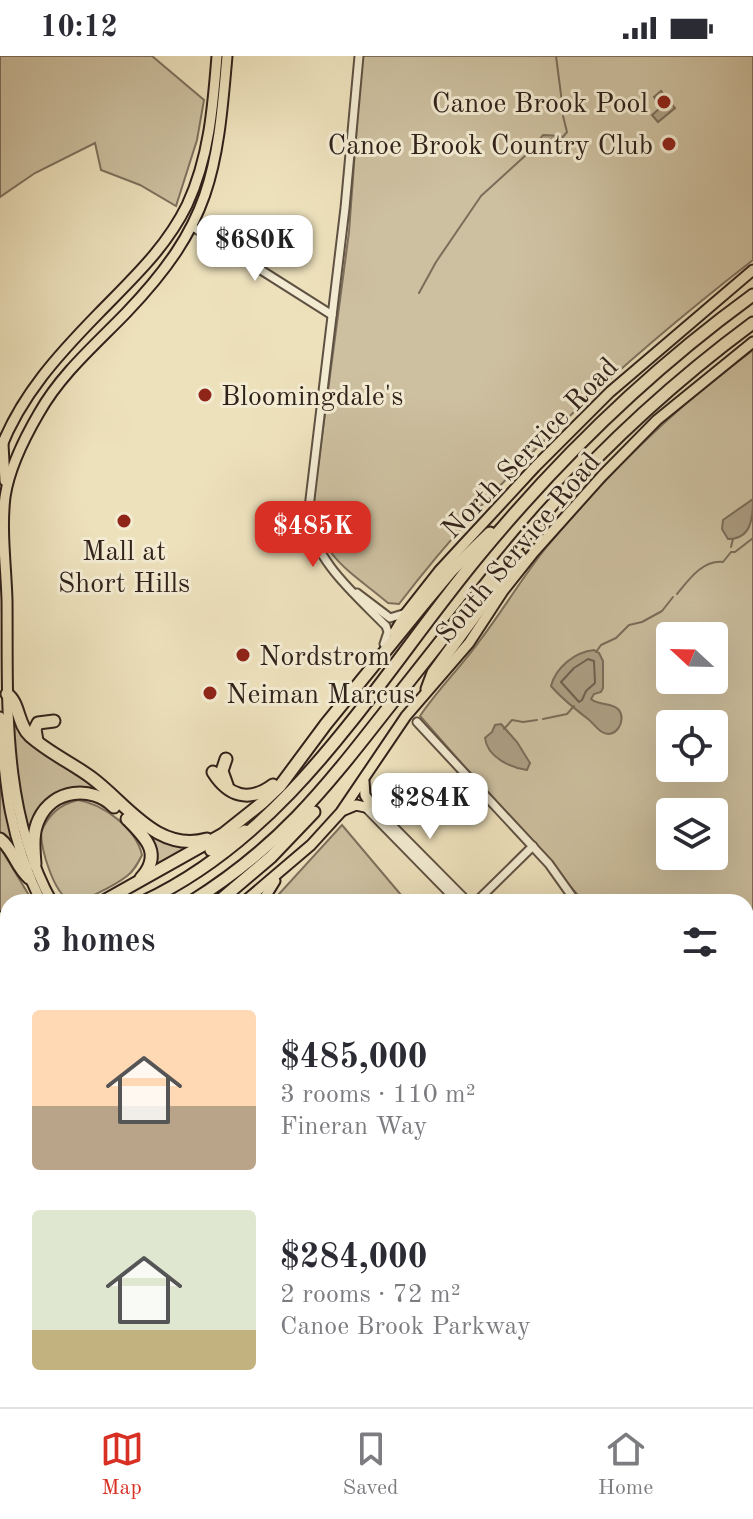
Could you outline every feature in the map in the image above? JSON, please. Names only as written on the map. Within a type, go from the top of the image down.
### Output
[{"type":"highway","points":[[157,894],[209,865],[263,821],[305,778],[518,509],[604,417],[753,286]]},
{"type":"highway","points":[[670,360],[753,295]]},
{"type":"highway","points":[[203,894],[245,866],[295,821],[327,786],[498,568],[579,475],[650,407],[753,323]]},
{"type":"highway","points":[[117,894],[223,834],[280,786],[362,678],[375,667],[452,570],[518,509]]},
{"type":"highway","points":[[427,689],[433,673],[546,513]]},
{"type":"highway","points":[[7,694],[14,699],[22,726],[37,741],[94,779],[140,821],[164,836],[187,842],[223,834]]},
{"type":"highway","points":[[37,741],[35,729],[38,723],[54,721]]},
{"type":"highway","points":[[227,894],[271,857],[308,819],[372,728]]},
{"type":"highway","points":[[226,759],[223,778],[236,794]]},
{"type":"highway","points":[[213,772],[226,789],[249,796],[262,792],[296,762]]},
{"type":"highway","points":[[35,864],[34,838],[41,815],[63,796],[78,792],[92,794],[110,803],[140,833],[151,850],[149,868],[135,884]]},
{"type":"highway","points":[[128,894],[263,821]]},
{"type":"highway","points":[[0,839],[9,847],[22,872],[29,878]]},
{"type":"main road","points":[[48,894],[35,864],[16,801],[3,602],[6,569],[1,446],[43,374],[144,269],[187,204],[208,138],[217,56]]},
{"type":"main road","points":[[5,497],[26,438],[58,384],[174,258],[193,227],[212,176],[219,145],[227,56]]},
{"type":"main road","points":[[187,204],[188,221],[193,227]]},
{"type":"main road","points":[[174,258],[177,222]]},
{"type":"main road","name":"North Service Road","points":[[362,678],[439,571],[535,467],[610,392],[753,270]]},
{"type":"main road","points":[[99,313],[123,316]]},
{"type":"main road","points":[[81,333],[104,334]]},
{"type":"main road","name":"South Service Road","points":[[311,845],[341,812],[406,716],[469,643],[503,591],[534,552],[657,420],[753,342]]},
{"type":"main road","points":[[21,407],[26,438]]},
{"type":"main road","points":[[0,583],[6,569]]},
{"type":"main road","points":[[0,717],[8,807],[16,840],[37,894]]},
{"type":"main road","points":[[341,812],[350,806],[367,805],[364,781]]},
{"type":"main road","points":[[253,894],[311,845]]},
{"type":"main road","points":[[267,894],[311,845]]},
{"type":"street","points":[[359,56],[308,516],[315,540],[326,561],[386,626],[388,632],[384,644]]},
{"type":"street","points":[[193,227],[332,315]]},
{"type":"street","points":[[355,592],[390,618],[406,613]]},
{"type":"street","points":[[417,722],[533,846],[571,894]]},
{"type":"street","points":[[367,805],[450,894]]},
{"type":"street","points":[[367,805],[460,894]]},
{"type":"street","points":[[484,894],[533,846]]},
{"type":"shaded area","points":[[0,56],[152,56],[204,100],[197,140],[176,206],[140,185],[101,170],[95,143],[35,173],[0,197]]},
{"type":"shaded area","points":[[362,56],[753,56],[753,260],[657,338],[565,421],[478,509],[399,604],[388,603],[338,561],[322,538],[313,504],[349,232]]},
{"type":"shaded area","points":[[753,350],[753,894],[577,894],[420,716],[474,649],[537,560],[617,468],[696,395]]},
{"type":"shaded area","points":[[13,710],[33,746],[102,792],[67,791],[30,833],[25,824],[19,793]]},
{"type":"shaded area","points":[[0,781],[13,846],[0,835]]},
{"type":"shaded area","points":[[78,800],[98,806],[126,827],[139,845],[142,855],[134,869],[97,894],[62,894],[53,880],[41,832],[55,811]]},
{"type":"shaded area","points":[[137,823],[164,839],[188,848],[151,873],[155,863]]},
{"type":"shaded area","points":[[342,825],[400,894],[279,894]]},
{"type":"shaded area","points":[[0,847],[28,894],[0,894]]},
{"type":"water","name":"Canoe Brook Pool","points":[[661,91],[675,108],[658,122],[652,115],[661,107],[654,97]]},
{"type":"water","points":[[543,135],[561,136],[563,142],[533,154],[531,150]]},
{"type":"water","points":[[753,499],[751,520],[746,532],[728,539],[722,529],[723,520]]},
{"type":"water","points":[[594,650],[603,661],[603,688],[591,699],[616,708],[622,719],[615,731],[607,734],[551,686],[567,662]]},
{"type":"water","points":[[501,724],[530,763],[527,770],[514,767],[490,751],[485,738],[495,725]]},
{"type":"waterway","points":[[556,56],[563,110]]},
{"type":"waterway","points":[[562,138],[567,132],[563,116]]},
{"type":"waterway","points":[[419,293],[481,196],[532,153]]},
{"type":"waterway","points":[[677,594],[703,567],[723,562],[731,552],[753,538]]},
{"type":"waterway","points":[[731,547],[733,539]]},
{"type":"waterway","points":[[596,652],[629,625],[662,611],[673,597]]},
{"type":"waterway","points":[[543,719],[567,714],[574,706]]},
{"type":"waterway","points":[[504,729],[512,720],[537,720]]},
{"type":"place","name":"Canoe Brook Pool","points":[[664,102]]},
{"type":"place","name":"Canoe Brook Country Club","points":[[669,144]]},
{"type":"place","name":"Bloomingdale's","points":[[205,395]]},
{"type":"place","name":"Mall at Short Hills","points":[[124,521]]},
{"type":"place","name":"Nordstrom","points":[[243,655]]},
{"type":"place","name":"Neiman Marcus","points":[[210,693]]}]
